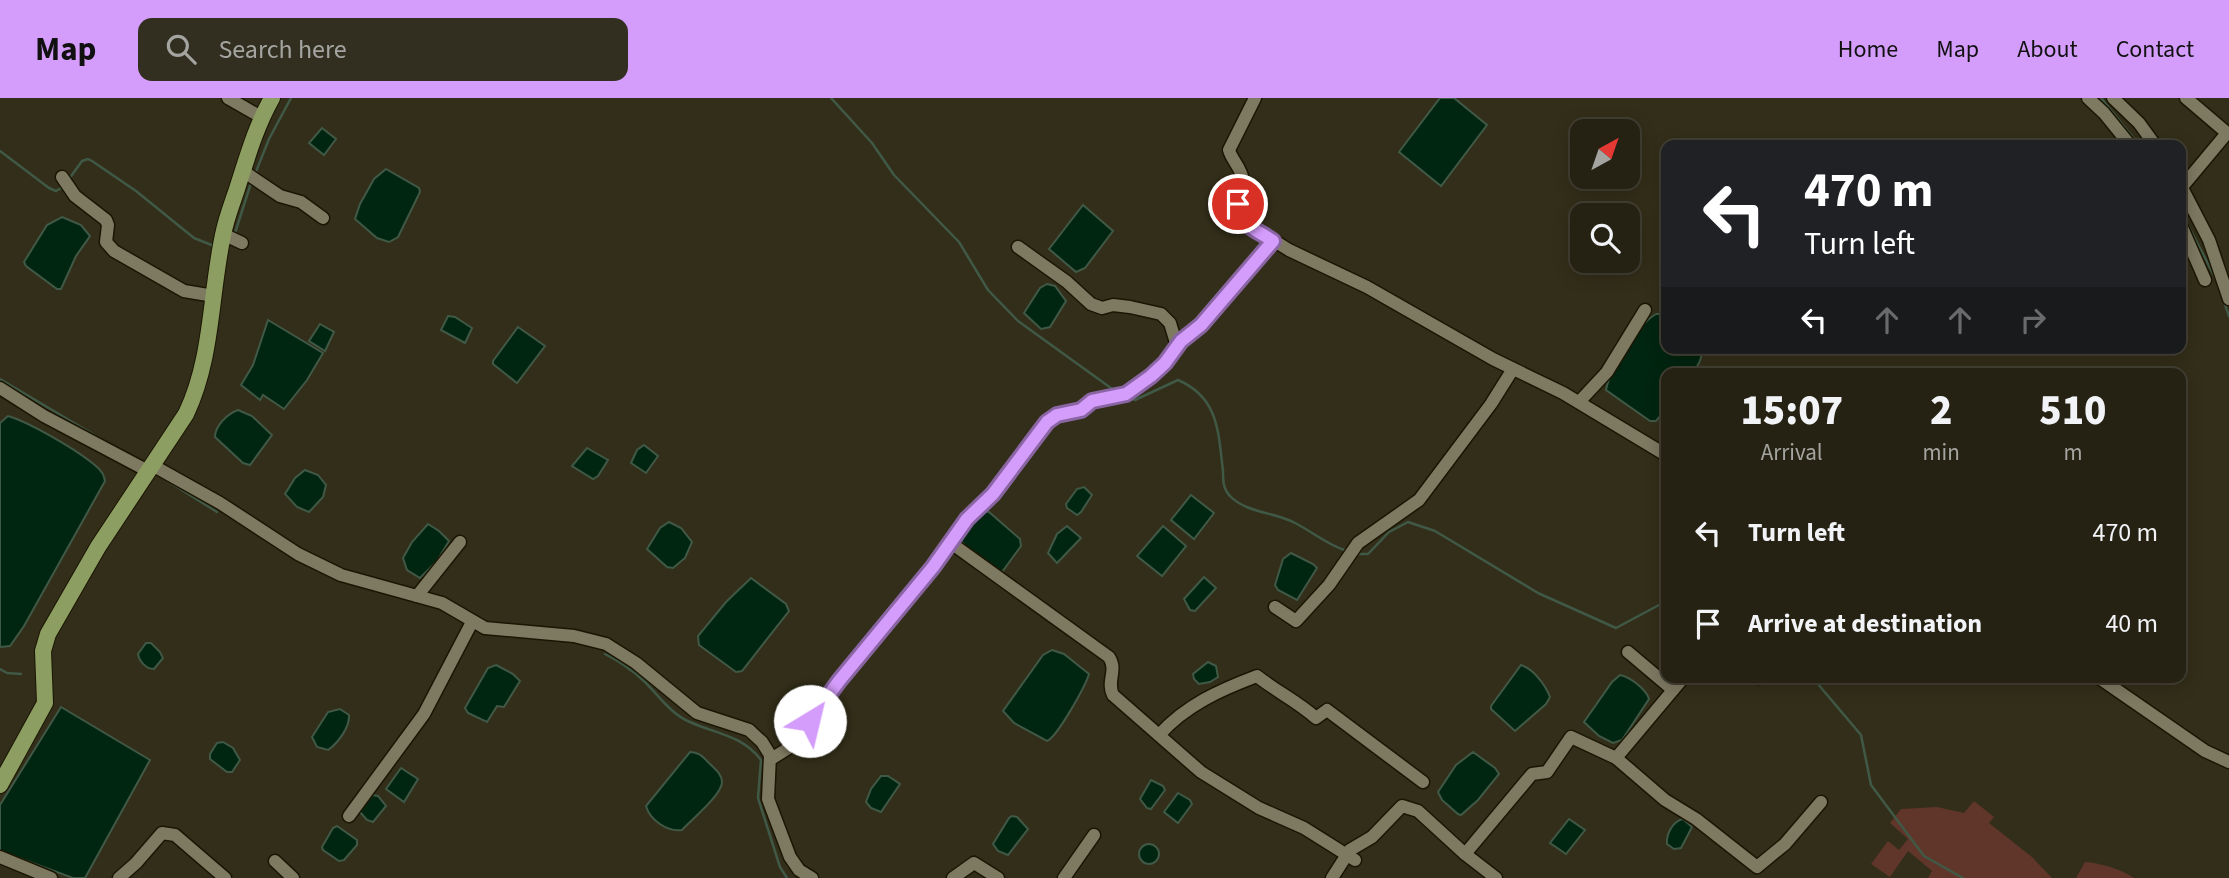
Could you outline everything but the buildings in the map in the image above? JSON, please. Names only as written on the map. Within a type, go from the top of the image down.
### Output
[{"type":"main road","points":[[0,785],[45,703],[43,658],[48,634],[98,547],[186,414],[194,397],[201,376],[220,256],[230,239],[249,175],[261,117],[272,98]]},
{"type":"street","points":[[228,98],[261,117]]},
{"type":"street","points":[[1255,98],[1229,153],[1243,177],[1237,208],[1239,218],[1273,241],[1367,287],[1513,369],[1579,402],[1661,452]]},
{"type":"street","points":[[2088,98],[2126,140]]},
{"type":"street","points":[[2113,98],[2139,123],[2151,140]]},
{"type":"street","points":[[2186,98],[2227,133],[2186,180]]},
{"type":"street","points":[[249,175],[280,195],[302,202],[323,218]]},
{"type":"street","points":[[65,182],[75,196],[106,220],[106,242],[114,251],[184,291],[214,296]]},
{"type":"street","points":[[2186,196],[2209,240],[2229,299]]},
{"type":"street","points":[[2186,237],[2205,280]]},
{"type":"street","points":[[771,759],[792,743],[951,543],[967,519],[993,494],[1047,422],[1057,415],[1081,410],[1092,401],[1126,394],[1165,363],[1177,346],[1201,325],[1273,241]]},
{"type":"street","points":[[1018,247],[1067,282],[1091,304],[1102,308],[1113,305],[1130,307],[1161,314],[1170,323],[1177,346]]},
{"type":"street","points":[[1579,402],[1607,372],[1644,310]]},
{"type":"street","points":[[1275,607],[1296,621],[1329,585],[1358,543],[1419,500],[1492,404],[1513,369]]},
{"type":"street","points":[[0,388],[54,421],[220,503],[298,554],[341,575],[442,603],[485,628],[574,636],[606,644],[636,663],[697,713],[750,730],[771,759],[767,790],[772,811],[794,863],[812,878]]},
{"type":"street","points":[[417,596],[460,542]]},
{"type":"street","points":[[951,543],[1102,651],[1112,661],[1109,686],[1113,695],[1211,779],[1259,808],[1304,828],[1350,857]]},
{"type":"street","points":[[349,816],[424,714],[472,622]]},
{"type":"street","points":[[1628,652],[1661,680]]},
{"type":"street","points":[[1159,735],[1185,710],[1220,690],[1257,676],[1296,700],[1316,718],[1327,710],[1423,782]]},
{"type":"street","points":[[1665,683],[1673,690]]},
{"type":"street","points":[[1616,758],[1679,683]]},
{"type":"street","points":[[2107,683],[2205,751],[2229,762]]},
{"type":"street","points":[[1465,854],[1532,774],[1547,772],[1571,737],[1616,758],[1665,800],[1696,819],[1754,872],[1785,844],[1821,802]]},
{"type":"street","points":[[1332,878],[1350,857],[1350,849],[1372,837],[1402,806],[1418,811],[1496,878]]},
{"type":"street","points":[[119,878],[162,833],[175,835],[225,878]]},
{"type":"street","points":[[1064,878],[1094,835]]},
{"type":"street","points":[[0,857],[51,878]]},
{"type":"street","points":[[275,861],[293,878]]},
{"type":"street","points":[[953,878],[974,863],[998,878]]},
{"type":"shaded area","points":[[1440,98],[1454,98],[1487,125],[1441,186],[1399,152]]},
{"type":"shaded area","points":[[322,128],[336,139],[324,155],[309,143]]},
{"type":"shaded area","points":[[386,169],[419,188],[420,192],[398,237],[389,242],[377,238],[355,219],[374,179]]},
{"type":"shaded area","points":[[1083,205],[1113,231],[1085,268],[1076,272],[1049,249]]},
{"type":"shaded area","points":[[62,217],[81,225],[90,236],[76,256],[61,289],[57,289],[24,262],[47,225]]},
{"type":"shaded area","points":[[1047,284],[1055,286],[1066,301],[1050,327],[1041,329],[1024,313],[1040,288]]},
{"type":"shaded area","points":[[1656,314],[1661,314],[1661,354],[1702,354],[1696,368],[1661,368],[1661,415],[1656,421],[1650,421],[1606,390],[1625,348]]},
{"type":"shaded area","points":[[448,316],[455,317],[472,328],[465,343],[441,330]]},
{"type":"shaded area","points":[[268,320],[323,353],[307,380],[284,409],[263,395],[260,400],[241,385],[253,365]]},
{"type":"shaded area","points":[[320,324],[334,332],[325,351],[309,341]]},
{"type":"shaded area","points":[[518,327],[545,346],[517,383],[493,364],[493,361]]},
{"type":"shaded area","points":[[238,410],[252,416],[272,435],[250,465],[243,463],[215,437],[222,421]]},
{"type":"shaded area","points":[[8,416],[42,431],[79,453],[100,470],[105,481],[24,626],[10,646],[0,647],[0,423]]},
{"type":"shaded area","points":[[644,445],[658,456],[646,473],[631,463],[637,450]]},
{"type":"shaded area","points":[[587,448],[608,460],[593,479],[572,466]]},
{"type":"shaded area","points":[[305,470],[318,475],[326,485],[323,497],[309,512],[297,507],[285,494],[295,478]]},
{"type":"shaded area","points":[[1084,487],[1092,495],[1077,515],[1067,508],[1066,504],[1077,489]]},
{"type":"shaded area","points":[[1191,495],[1214,513],[1194,539],[1171,520]]},
{"type":"shaded area","points":[[984,511],[989,512],[1020,539],[1021,546],[1002,572],[967,548],[960,540],[969,524]]},
{"type":"shaded area","points":[[669,522],[681,528],[692,542],[685,558],[673,568],[667,567],[647,549],[660,528]]},
{"type":"shaded area","points":[[428,524],[449,541],[437,561],[420,578],[407,570],[403,558],[412,542]]},
{"type":"shaded area","points":[[1067,526],[1081,538],[1057,563],[1048,553],[1057,534]]},
{"type":"shaded area","points":[[1163,526],[1186,546],[1162,576],[1137,556]]},
{"type":"shaded area","points":[[1291,553],[1317,568],[1297,600],[1278,590],[1275,585],[1283,559]]},
{"type":"shaded area","points":[[1204,577],[1216,588],[1195,611],[1190,610],[1184,599]]},
{"type":"shaded area","points":[[751,578],[786,604],[789,611],[742,671],[736,672],[699,645],[698,636],[726,602]]},
{"type":"shaded area","points":[[146,643],[151,643],[163,658],[154,669],[141,662],[138,654]]},
{"type":"shaded area","points":[[1052,650],[1064,654],[1089,674],[1064,721],[1047,741],[1014,723],[1003,711],[1043,655]]},
{"type":"shaded area","points":[[1208,662],[1216,666],[1218,677],[1199,684],[1193,674]]},
{"type":"shaded area","points":[[496,665],[520,681],[504,707],[497,706],[487,722],[468,713],[465,708],[488,668]]},
{"type":"shaded area","points":[[1521,665],[1538,678],[1550,697],[1546,704],[1515,731],[1491,706]]},
{"type":"shaded area","points":[[1620,675],[1637,684],[1649,699],[1622,740],[1613,743],[1599,736],[1584,722]]},
{"type":"shaded area","points":[[61,707],[150,760],[85,878],[73,878],[0,851],[0,805]]},
{"type":"shaded area","points":[[340,709],[349,715],[343,734],[328,750],[317,747],[312,737],[328,712]]},
{"type":"shaded area","points":[[223,742],[233,748],[240,760],[232,772],[227,772],[210,759],[217,743]]},
{"type":"shaded area","points":[[690,752],[701,755],[717,771],[722,779],[721,787],[682,830],[671,829],[655,820],[646,806]]},
{"type":"shaded area","points":[[1473,752],[1499,774],[1478,800],[1461,815],[1442,800],[1438,792],[1456,765]]},
{"type":"shaded area","points":[[401,768],[418,779],[404,802],[386,789]]},
{"type":"shaded area","points":[[881,776],[888,776],[900,784],[881,812],[871,808],[866,802],[871,789]]},
{"type":"shaded area","points":[[1151,780],[1165,790],[1151,809],[1140,799]]},
{"type":"shaded area","points":[[1178,793],[1192,804],[1178,823],[1164,812]]},
{"type":"shaded area","points":[[372,795],[378,796],[386,806],[373,822],[367,820],[359,811]]},
{"type":"shaded area","points":[[1974,801],[1994,817],[1989,823],[2032,857],[2052,878],[1928,878],[1932,871],[1908,851],[1890,877],[1871,864],[1888,841],[1899,850],[1908,839],[1890,823],[1901,809],[1937,807],[1964,813]]},
{"type":"shaded area","points":[[1012,816],[1017,817],[1028,829],[1008,855],[998,851],[993,844]]},
{"type":"shaded area","points":[[1569,819],[1585,830],[1566,854],[1550,843]]},
{"type":"shaded area","points":[[1683,819],[1692,827],[1681,848],[1674,849],[1667,844],[1668,836],[1673,825]]},
{"type":"shaded area","points":[[337,826],[357,840],[357,845],[344,860],[339,861],[322,847]]},
{"type":"shaded area","points":[[1149,844],[1156,847],[1159,854],[1156,861],[1149,864],[1142,861],[1139,854],[1142,847]]},
{"type":"shaded area","points":[[2085,862],[2110,867],[2134,878],[2076,878]]},
{"type":"waterway","points":[[255,174],[269,139],[291,98]]},
{"type":"waterway","points":[[831,98],[872,143],[894,175],[959,242],[988,290],[1018,321],[1115,391]]},
{"type":"waterway","points":[[2101,98],[2135,140]]},
{"type":"waterway","points":[[0,151],[49,188],[56,191],[63,187]]},
{"type":"waterway","points":[[69,179],[82,161],[88,159],[136,191],[194,238],[214,246]]},
{"type":"waterway","points":[[235,233],[251,183]]},
{"type":"waterway","points":[[2186,222],[2218,283]]},
{"type":"waterway","points":[[2223,299],[2229,316]]},
{"type":"waterway","points":[[0,379],[106,442]]},
{"type":"waterway","points":[[1127,397],[1135,400],[1178,380],[1192,387],[1202,396],[1214,417],[1220,442],[1224,484],[1230,496],[1244,506],[1287,519],[1347,551]]},
{"type":"waterway","points":[[155,473],[217,512]]},
{"type":"waterway","points":[[1357,554],[1368,554],[1389,532],[1408,522],[1435,531],[1538,593],[1616,628],[1661,605]]},
{"type":"waterway","points":[[605,654],[640,678],[677,715],[737,740],[761,760],[758,798],[780,867],[787,878]]},
{"type":"waterway","points":[[0,669],[7,673],[21,674]]},
{"type":"waterway","points":[[1817,683],[1861,735],[1871,785],[1924,856],[1963,878]]},
{"type":"route","points":[[810,721],[839,681],[933,567],[967,519],[993,494],[1047,422],[1057,415],[1081,410],[1092,401],[1126,394],[1151,376],[1165,363],[1181,341],[1201,325],[1273,241],[1241,220],[1237,213],[1238,204]]}]
